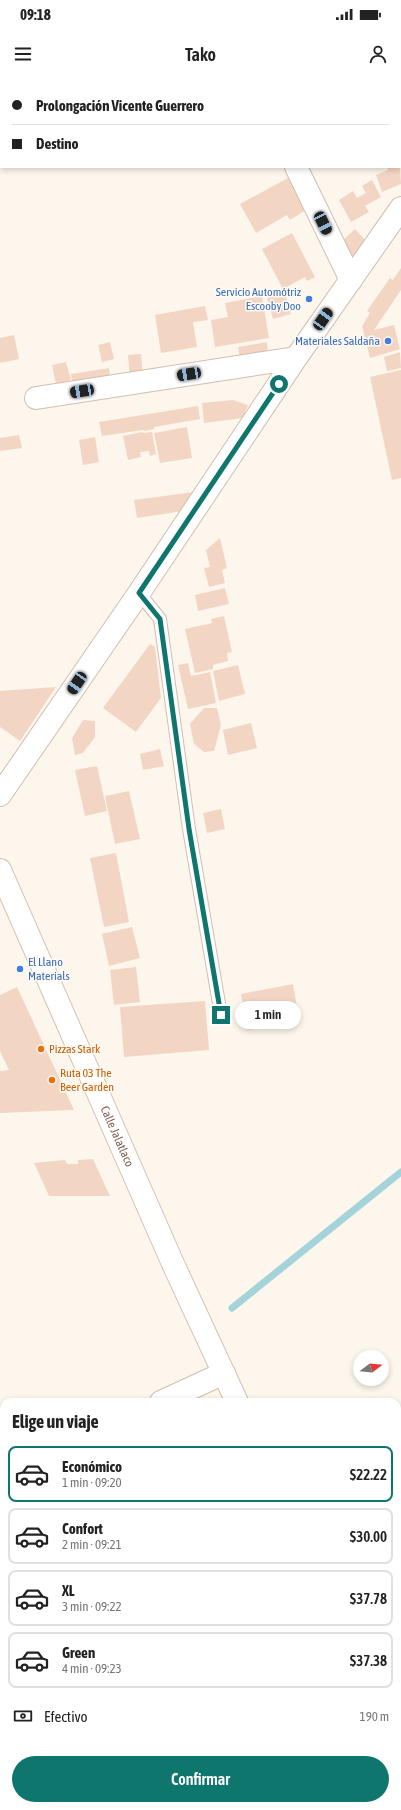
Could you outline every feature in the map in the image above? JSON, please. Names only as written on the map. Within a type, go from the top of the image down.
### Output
[{"type":"street","points":[[296,168],[351,280]]},
{"type":"street","points":[[0,795],[139,593],[296,358],[351,280],[397,222]]},
{"type":"street","points":[[36,398],[296,358]]},
{"type":"street","name":"Calle Jalatlaco","points":[[0,870],[174,1266],[235,1398]]},
{"type":"street","points":[[170,1398],[224,1373]]},
{"type":"lane","points":[[139,593],[160,619],[189,829],[221,1015]]},
{"type":"building","points":[[387,168],[400,168],[401,184],[382,192],[376,175],[388,170]]},
{"type":"building","points":[[288,178],[306,210],[290,220],[287,215],[256,233],[240,204]]},
{"type":"building","points":[[372,180],[381,197],[365,206],[369,212],[351,222],[339,200],[353,191],[357,198],[366,193],[362,186]]},
{"type":"building","points":[[355,229],[367,242],[353,257],[340,243]]},
{"type":"building","points":[[292,233],[315,277],[307,281],[305,277],[283,289],[262,249]]},
{"type":"building","points":[[401,268],[401,290],[374,330],[394,325],[400,349],[370,358],[362,326],[370,313],[367,311],[390,278],[393,280]]},
{"type":"building","points":[[285,293],[291,314],[273,319],[267,298]]},
{"type":"building","points":[[262,296],[269,338],[215,347],[211,320],[228,317],[225,303]]},
{"type":"building","points":[[205,306],[208,320],[193,322],[197,347],[161,353],[155,315]]},
{"type":"building","points":[[14,335],[19,359],[0,363],[0,338]]},
{"type":"building","points":[[110,342],[114,359],[102,362],[98,345]]},
{"type":"building","points":[[267,342],[268,354],[240,359],[238,347]]},
{"type":"building","points":[[400,352],[401,368],[387,371],[384,357]]},
{"type":"building","points":[[141,354],[143,378],[130,379],[128,355]]},
{"type":"building","points":[[66,362],[71,380],[56,384],[52,365]]},
{"type":"building","points":[[109,368],[111,382],[73,389],[71,374]]},
{"type":"building","points":[[401,370],[401,478],[392,480],[370,377]]},
{"type":"building","points":[[233,400],[248,405],[243,418],[204,423],[202,403]]},
{"type":"building","points":[[198,406],[200,419],[154,427],[154,429],[145,431],[143,430],[102,436],[99,422]]},
{"type":"building","points":[[187,427],[192,458],[160,463],[154,433]]},
{"type":"building","points":[[142,432],[152,432],[156,454],[150,456],[149,451],[140,452],[141,457],[128,460],[123,436]]},
{"type":"building","points":[[19,435],[22,448],[0,451],[0,438]]},
{"type":"building","points":[[95,437],[99,462],[83,465],[79,440]]},
{"type":"building","points":[[194,492],[183,511],[137,518],[134,500]]},
{"type":"building","points":[[220,538],[227,568],[222,570],[225,583],[209,587],[204,568],[210,567],[206,550]]},
{"type":"building","points":[[225,588],[229,604],[198,611],[195,595]]},
{"type":"building","points":[[224,616],[232,652],[227,653],[228,661],[213,665],[213,669],[195,673],[185,629],[212,623],[211,619]]},
{"type":"building","points":[[150,644],[155,647],[161,698],[136,732],[103,708]]},
{"type":"building","points":[[188,663],[191,676],[210,672],[216,703],[188,709],[178,665]]},
{"type":"building","points":[[238,665],[245,694],[219,701],[213,671]]},
{"type":"building","points":[[56,687],[20,741],[0,727],[0,691]]},
{"type":"building","points":[[204,708],[217,708],[221,725],[214,751],[204,752],[194,744],[190,724]]},
{"type":"building","points":[[83,720],[95,721],[95,737],[83,753],[75,755],[72,738]]},
{"type":"building","points":[[251,723],[257,748],[228,755],[223,730]]},
{"type":"building","points":[[160,749],[164,766],[143,770],[140,754]]},
{"type":"building","points":[[97,766],[107,811],[85,816],[75,770]]},
{"type":"building","points":[[129,791],[140,839],[115,844],[105,796]]},
{"type":"building","points":[[221,809],[225,829],[207,833],[203,813]]},
{"type":"building","points":[[116,853],[129,922],[104,927],[90,858]]},
{"type":"building","points":[[132,927],[140,958],[109,966],[102,934]]},
{"type":"building","points":[[136,967],[140,1002],[114,1005],[110,970]]},
{"type":"building","points":[[293,984],[298,1013],[269,1018],[271,1026],[248,1030],[241,994]]},
{"type":"building","points":[[17,987],[74,1110],[0,1113],[0,1071],[9,1070],[0,1051],[0,995]]},
{"type":"building","points":[[205,1001],[209,1050],[124,1057],[120,1007]]},
{"type":"building","points":[[93,1159],[110,1196],[49,1196],[34,1163],[65,1160],[67,1164],[78,1164],[78,1160]]},
{"type":"waterway","points":[[232,1308],[401,1172]]},
{"type":"place","name":"Servicio Automótriz Escooby Doo","points":[[309,299]]},
{"type":"place","name":"Materiales Saldaña","points":[[388,341]]},
{"type":"place","name":"El Llano Materials","points":[[20,969]]},
{"type":"place","name":"Pizzas Stark","points":[[41,1049]]},
{"type":"place","name":"Ruta 03 The Beer Garden","points":[[52,1080]]},
{"type":"route","points":[[221,1015],[189,829],[160,619],[139,593],[279,384]]}]
